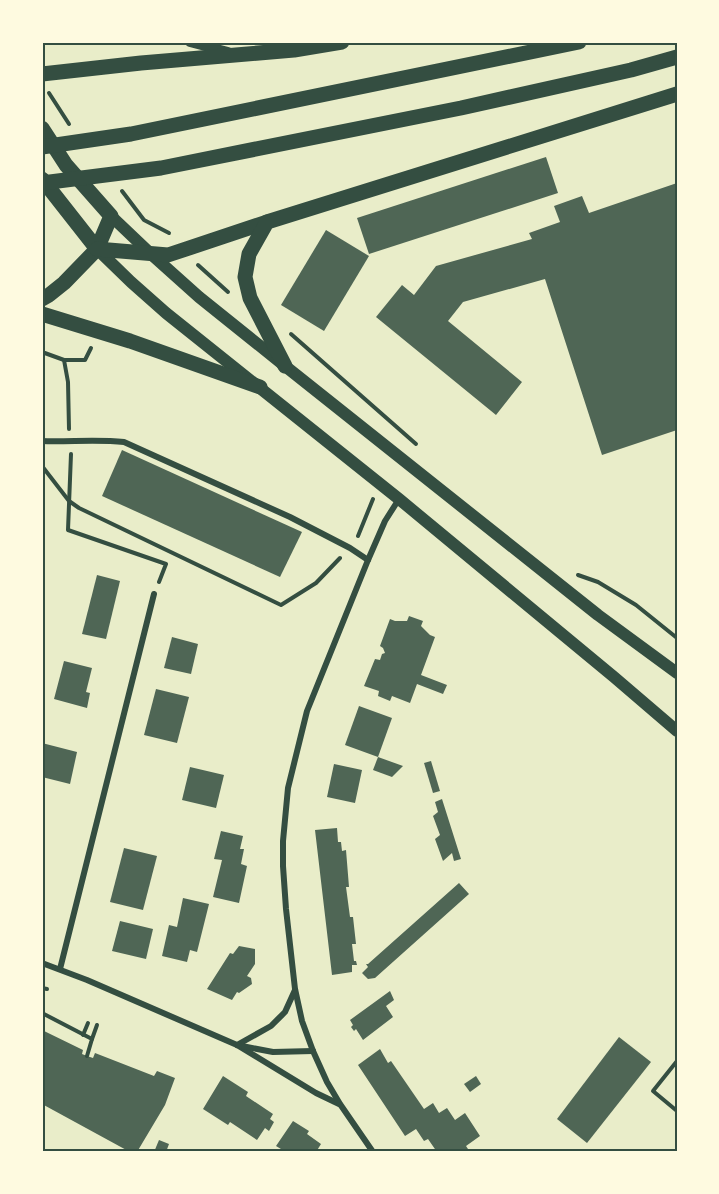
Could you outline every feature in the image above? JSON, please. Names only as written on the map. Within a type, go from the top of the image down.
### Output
[{"type":"main road","points":[[42,75],[294,50],[342,42]]},
{"type":"main road","points":[[42,145],[130,134],[579,42]]},
{"type":"main road","points":[[42,181],[161,168],[461,108],[631,70],[677,57]]},
{"type":"main road","points":[[97,249],[168,255],[677,94]]},
{"type":"main road","points":[[42,128],[66,165],[111,216],[199,297],[589,608],[677,673]]},
{"type":"main road","points":[[42,145],[66,165]]},
{"type":"main road","points":[[42,181],[97,249],[130,282],[399,500],[677,731]]},
{"type":"main road","points":[[42,298],[64,283],[97,249],[111,216]]},
{"type":"main road","points":[[267,222],[249,254],[245,277],[250,298],[285,366]]},
{"type":"main road","points":[[42,314],[130,341],[260,387]]},
{"type":"street","points":[[190,42],[237,55]]},
{"type":"street","points":[[42,441],[124,442],[290,517],[350,548],[368,560]]},
{"type":"street","points":[[373,1152],[327,1082],[302,1021],[286,909],[283,866],[284,819],[288,788],[307,711],[384,521],[399,500]]},
{"type":"street","points":[[60,969],[154,594]]},
{"type":"street","points":[[42,963],[237,1045],[316,1093],[340,1104]]},
{"type":"street","points":[[237,1045],[271,1026],[285,1012],[296,989]]},
{"type":"street","points":[[237,1045],[273,1052],[313,1051]]},
{"type":"path","points":[[204,271],[232,297],[241,301],[250,298]]},
{"type":"path","points":[[285,329],[419,447]]},
{"type":"path","points":[[42,352],[64,360],[85,360]]},
{"type":"path","points":[[64,360],[68,382],[71,451],[68,530],[166,564]]},
{"type":"path","points":[[42,466],[69,501],[79,508],[281,605],[316,583],[350,548],[359,535],[374,501],[373,495]]},
{"type":"path","points":[[578,574],[598,582],[636,605],[677,638]]},
{"type":"path","points":[[42,1013],[92,1039]]},
{"type":"path","points":[[83,1035],[88,1023]]},
{"type":"path","points":[[87,1056],[97,1025]]},
{"type":"path","points":[[677,1061],[653,1091],[677,1111]]},
{"type":"building","points":[[546,157],[558,193],[369,254],[357,218]]},
{"type":"building","points":[[677,183],[677,430],[602,455],[545,279],[463,302],[448,321],[522,382],[496,415],[376,317],[402,285],[414,295],[436,266],[532,239],[529,233],[560,222],[554,206],[582,196],[589,213]]},
{"type":"building","points":[[326,230],[369,256],[324,331],[281,305]]},
{"type":"building","points":[[122,450],[302,532],[280,577],[102,496]]},
{"type":"building","points":[[97,575],[120,581],[106,639],[82,634]]},
{"type":"building","points":[[409,616],[423,621],[421,626],[435,637],[421,675],[447,685],[443,694],[417,684],[410,703],[392,696],[390,701],[378,696],[379,691],[364,686],[375,659],[380,660],[382,654],[385,653],[380,646],[390,619],[407,621]]},
{"type":"building","points":[[172,637],[198,644],[191,674],[164,668]]},
{"type":"building","points":[[64,661],[92,668],[86,692],[90,693],[87,708],[54,699]]},
{"type":"building","points":[[156,689],[189,697],[177,743],[144,735]]},
{"type":"building","points":[[359,706],[392,718],[378,757],[345,745]]},
{"type":"building","points":[[42,743],[77,752],[70,784],[42,777]]},
{"type":"building","points":[[378,757],[403,766],[392,777],[373,770]]},
{"type":"building","points":[[431,761],[440,791],[433,793],[424,763]]},
{"type":"building","points":[[334,764],[362,770],[355,803],[327,797]]},
{"type":"building","points":[[190,767],[224,775],[216,808],[182,800]]},
{"type":"building","points":[[442,799],[461,859],[454,861],[452,853],[443,861],[435,839],[440,835],[433,816],[438,812],[435,802]]},
{"type":"building","points":[[337,828],[338,842],[341,842],[342,851],[346,850],[349,887],[346,887],[350,917],[353,917],[356,944],[352,944],[354,961],[357,965],[352,965],[352,972],[332,975],[315,830]]},
{"type":"building","points":[[221,831],[243,836],[240,849],[244,849],[241,864],[247,866],[239,903],[213,897],[222,860],[214,859]]},
{"type":"building","points":[[124,848],[157,856],[143,910],[110,902]]},
{"type":"building","points":[[459,883],[469,894],[375,978],[368,979],[362,973],[368,967],[366,964]]},
{"type":"building","points":[[183,898],[209,904],[197,952],[190,950],[187,962],[162,956],[169,925],[177,927]]},
{"type":"building","points":[[120,921],[153,929],[146,959],[112,951]]},
{"type":"building","points":[[239,946],[255,949],[255,964],[247,976],[251,978],[252,984],[239,993],[237,992],[232,1000],[207,989],[230,953],[233,954]]},
{"type":"building","points":[[390,991],[394,1000],[386,1006],[393,1017],[363,1040],[356,1029],[354,1031],[351,1027],[353,1025],[350,1020]]},
{"type":"building","points":[[42,1030],[83,1050],[82,1054],[87,1056],[93,1058],[95,1053],[154,1076],[157,1071],[175,1078],[165,1105],[137,1152],[130,1152],[42,1104]]},
{"type":"building","points":[[619,1037],[651,1062],[587,1143],[557,1119]]},
{"type":"building","points":[[380,1049],[388,1063],[391,1061],[424,1109],[433,1103],[439,1113],[447,1108],[455,1120],[465,1113],[480,1136],[466,1146],[470,1152],[437,1152],[428,1139],[424,1141],[416,1129],[405,1136],[358,1065]]},
{"type":"building","points":[[223,1076],[248,1092],[246,1096],[273,1114],[270,1119],[274,1122],[269,1131],[265,1128],[257,1140],[230,1122],[228,1125],[203,1109]]},
{"type":"building","points":[[476,1076],[481,1084],[470,1092],[464,1084]]},
{"type":"building","points":[[293,1121],[309,1131],[307,1134],[321,1144],[316,1152],[286,1152],[276,1146]]},
{"type":"building","points":[[159,1140],[169,1144],[166,1152],[154,1152]]}]
